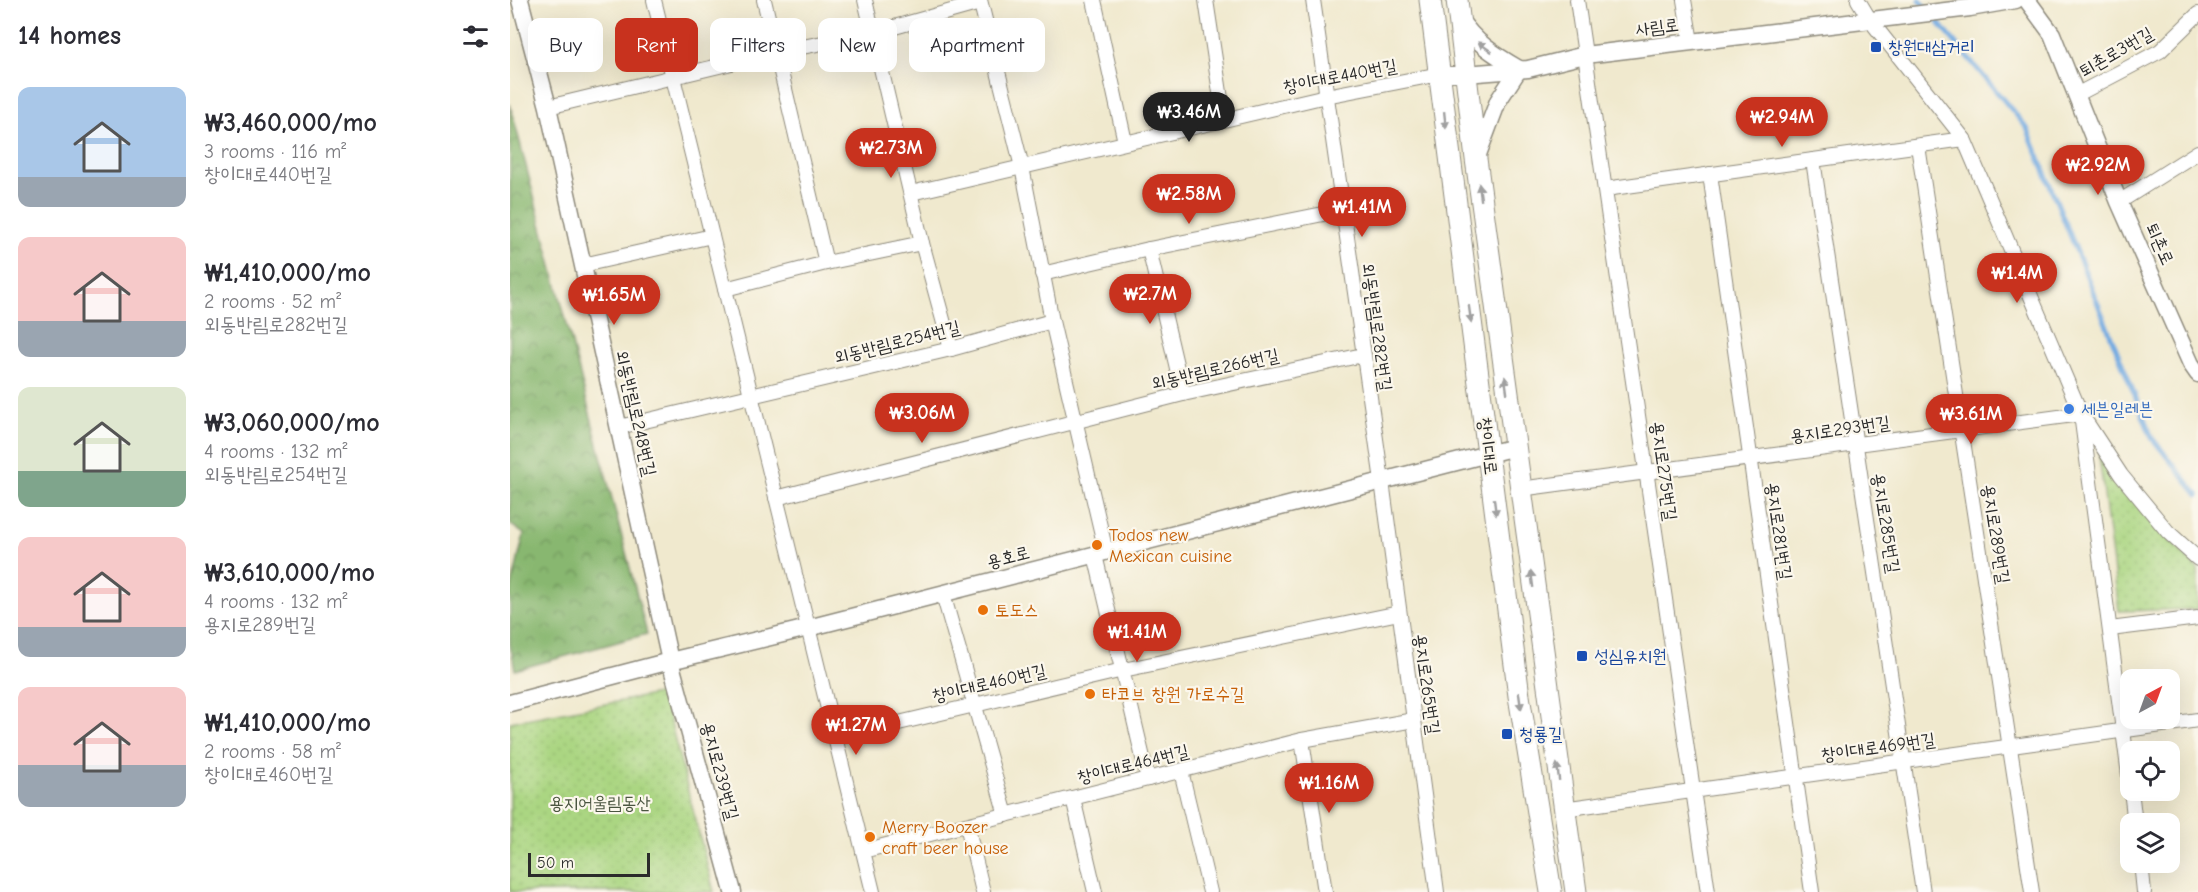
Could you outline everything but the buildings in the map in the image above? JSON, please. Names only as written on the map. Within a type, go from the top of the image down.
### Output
[{"type":"main road","name":"창이대로","points":[[1430,0],[1519,696],[1551,892]]},
{"type":"main road","name":"창이대로","points":[[1458,9],[1520,489],[1576,892]]},
{"type":"street","name":"외동반림로248번길","points":[[520,0],[548,107],[670,661]]},
{"type":"street","points":[[654,0],[873,892]]},
{"type":"street","points":[[764,0],[768,18]]},
{"type":"street","points":[[865,0],[869,18]]},
{"type":"street","points":[[1094,0],[1125,142]]},
{"type":"street","points":[[1206,0],[1224,118]]},
{"type":"street","name":"외동반림로282번길","points":[[1313,0],[1382,481]]},
{"type":"street","points":[[1577,0],[1585,55]]},
{"type":"street","points":[[1684,0],[1691,42]]},
{"type":"street","points":[[1858,0],[1964,139],[2081,414],[2121,475],[2168,532],[2198,560]]},
{"type":"street","points":[[1980,5],[2016,0]]},
{"type":"street","name":"퇴촌로","points":[[2027,0],[2052,34],[2119,202],[2191,364],[2198,374]]},
{"type":"street","points":[[897,26],[980,2],[1022,167],[1042,274],[1076,421],[1123,670],[1148,779]]},
{"type":"street","name":"사림로","points":[[1465,74],[1528,69],[1585,55],[1980,5]]},
{"type":"street","points":[[1458,9],[1469,34],[1519,69],[1498,101],[1476,159]]},
{"type":"street","name":"퇴촌로3번길","points":[[2076,95],[2160,51],[2198,14]]},
{"type":"street","name":"용지로275번길","points":[[1585,55],[1708,892]]},
{"type":"street","points":[[548,107],[710,69]]},
{"type":"street","points":[[782,72],[826,263]]},
{"type":"street","points":[[882,72],[922,243],[951,349]]},
{"type":"street","name":"창이대로440번길","points":[[911,193],[1326,96],[1440,74],[1465,74]]},
{"type":"street","points":[[1605,189],[1964,139]]},
{"type":"street","name":"용지로289번길","points":[[1918,146],[2032,892]]},
{"type":"street","points":[[2119,202],[2198,152]]},
{"type":"street","name":"용지로285번길","points":[[1813,160],[1923,892]]},
{"type":"street","name":"용지로281번길","points":[[1710,174],[1812,892]]},
{"type":"street","points":[[1042,274],[1149,249],[1343,210]]},
{"type":"street","points":[[583,265],[712,236]]},
{"type":"street","points":[[725,289],[826,263],[922,243]]},
{"type":"street","points":[[1149,249],[1183,394]]},
{"type":"street","name":"외동반림로254번길","points":[[619,427],[951,349],[1052,321]]},
{"type":"street","name":"외동반림로266번길","points":[[1076,421],[1183,394],[1363,355]]},
{"type":"street","points":[[2081,414],[2124,741]]},
{"type":"street","name":"용지로293번길","points":[[1520,489],[2081,414]]},
{"type":"street","points":[[776,498],[1076,421]]},
{"type":"street","name":"용호로","points":[[510,703],[1515,447]]},
{"type":"street","name":"용지로265번길","points":[[1382,481],[1437,892]]},
{"type":"street","points":[[943,594],[1006,815]]},
{"type":"street","name":"창이대로460번길","points":[[835,738],[1123,670],[1399,613]]},
{"type":"street","points":[[2110,629],[2198,618]]},
{"type":"street","name":"용지로239번길","points":[[670,661],[733,892]]},
{"type":"street","name":"창이대로464번길","points":[[863,851],[1302,741],[1414,720]]},
{"type":"street","name":"창이대로469번길","points":[[1563,809],[2198,720]]},
{"type":"street","points":[[1302,741],[1324,892]]},
{"type":"street","points":[[1180,771],[1210,892]]},
{"type":"street","points":[[1073,798],[1095,892]]},
{"type":"street","points":[[967,825],[983,892]]},
{"type":"street","points":[[2141,873],[2144,892]]},
{"type":"green space","points":[[510,104],[647,634],[515,670],[510,644],[510,594],[524,534],[510,524]]},
{"type":"green space","points":[[2099,456],[2155,524],[2198,569],[2198,609],[2119,611]]},
{"type":"green space","name":"용지어울림동산","points":[[663,693],[714,892],[510,892],[510,722]]},
{"type":"waterway","points":[[1920,0],[1927,9]]},
{"type":"waterway","points":[[1933,16],[2027,128],[2152,438],[2198,495]]},
{"type":"place","name":"창원대삼거리","points":[[1876,47]]},
{"type":"place","name":"세븐일레븐","points":[[2069,409]]},
{"type":"place","name":"Todos new Mexican cuisine","points":[[1097,545]]},
{"type":"place","name":"토도스","points":[[983,610]]},
{"type":"place","name":"성심유치원","points":[[1582,656]]},
{"type":"place","name":"타코브 창원 가로수길","points":[[1090,694]]},
{"type":"place","name":"청룡길","points":[[1507,734]]},
{"type":"place","name":"Merry Boozer craft beer house","points":[[870,837]]}]
